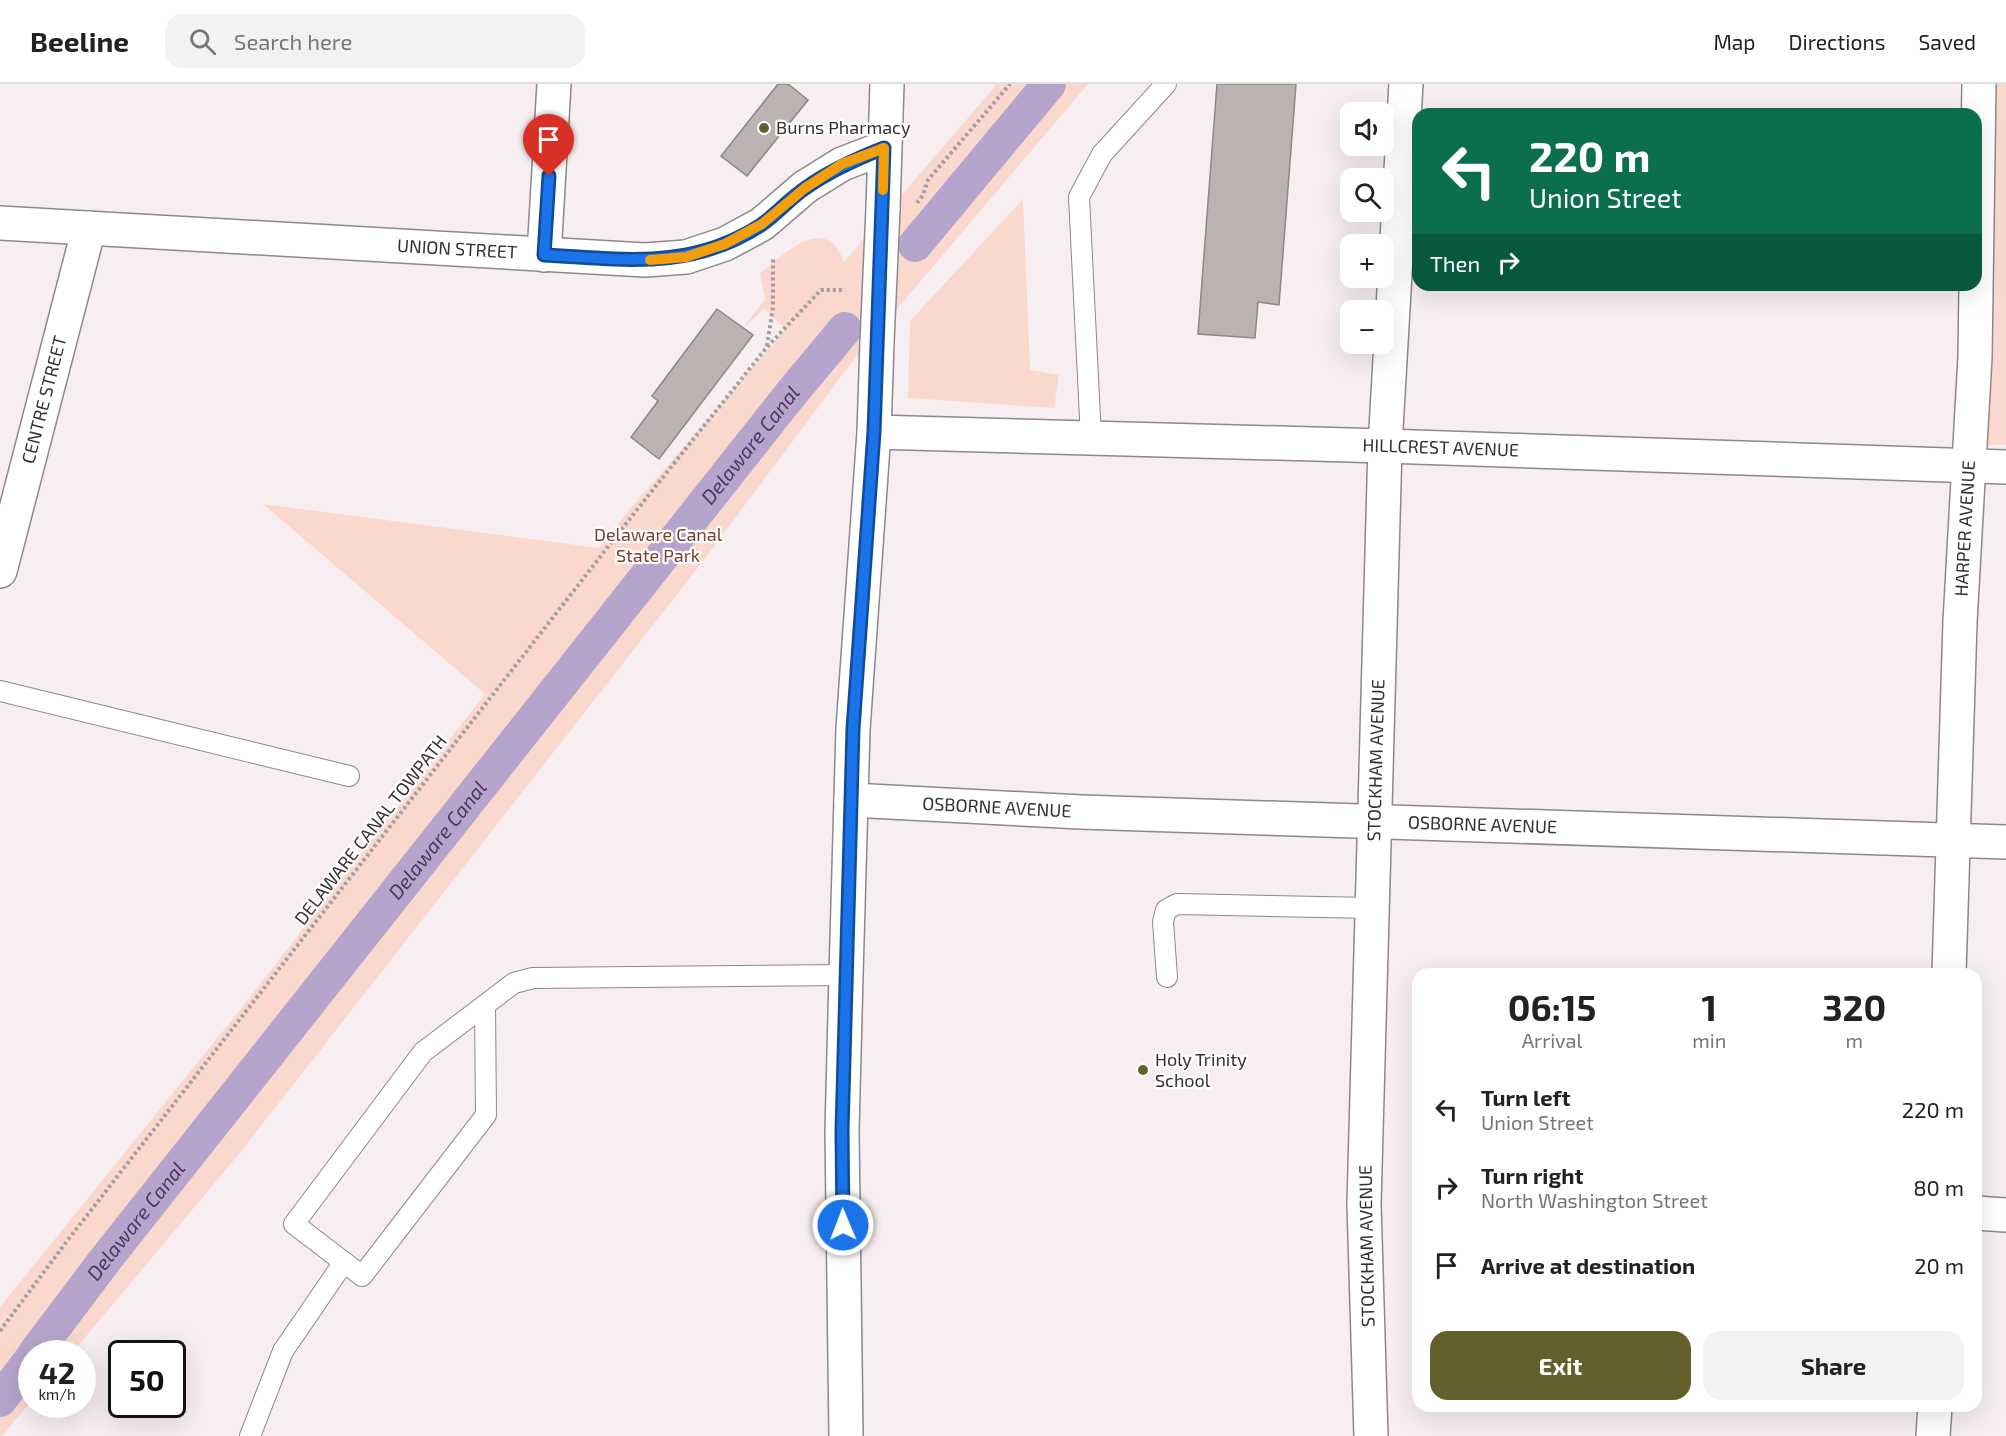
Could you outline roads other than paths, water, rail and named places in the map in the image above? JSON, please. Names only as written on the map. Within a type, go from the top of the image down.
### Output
[{"type":"street","points":[[544,255],[554,84]]},
{"type":"street","points":[[846,1436],[842,1131],[853,729],[874,432],[887,84]]},
{"type":"street","name":"STOCKHAM AVENUE","points":[[1371,1436],[1364,1204],[1385,446],[1406,84]]},
{"type":"street","name":"HARPER AVENUE","points":[[1979,84],[1979,108]]},
{"type":"street","name":"UNION STREET","points":[[0,223],[544,255],[645,260],[686,257],[725,244],[762,224],[805,188],[842,164],[884,148]]},
{"type":"street","name":"CENTRE STREET","points":[[0,571],[90,228]]},
{"type":"street","name":"HARPER AVENUE","points":[[1949,968],[1960,622],[1975,357],[1976,291]]},
{"type":"street","name":"HILLCREST AVENUE","points":[[874,432],[2006,467]]},
{"type":"street","name":"OSBORNE AVENUE","points":[[851,800],[1082,812],[2006,842]]},
{"type":"street","points":[[1982,1213],[2006,1215]]},
{"type":"street","points":[[1933,1436],[1935,1412]]},
{"type":"lane","points":[[1091,438],[1079,197],[1102,154],[1166,84]]},
{"type":"lane","points":[[0,691],[349,776]]},
{"type":"lane","points":[[1167,977],[1163,922],[1166,910],[1177,904],[1372,908]]},
{"type":"lane","points":[[485,1005],[486,1115],[362,1276],[294,1224],[423,1052],[514,983],[533,978],[846,975]]},
{"type":"lane","points":[[250,1436],[283,1351],[344,1262]]},
{"type":"waterway","name":"Delaware Canal","points":[[915,245],[1049,84]]},
{"type":"waterway","name":"Delaware Canal","points":[[45,1340],[105,1260],[790,395],[845,329]]},
{"type":"waterway","name":"Delaware Canal","points":[[0,1400],[18,1376]]},
{"type":"place","name":"Burns Pharmacy","points":[[764,128]]},
{"type":"place","name":"Holy Trinity School","points":[[1143,1070]]},
{"type":"park label","name":"Delaware Canal State Park","points":[[658,545]]}]
